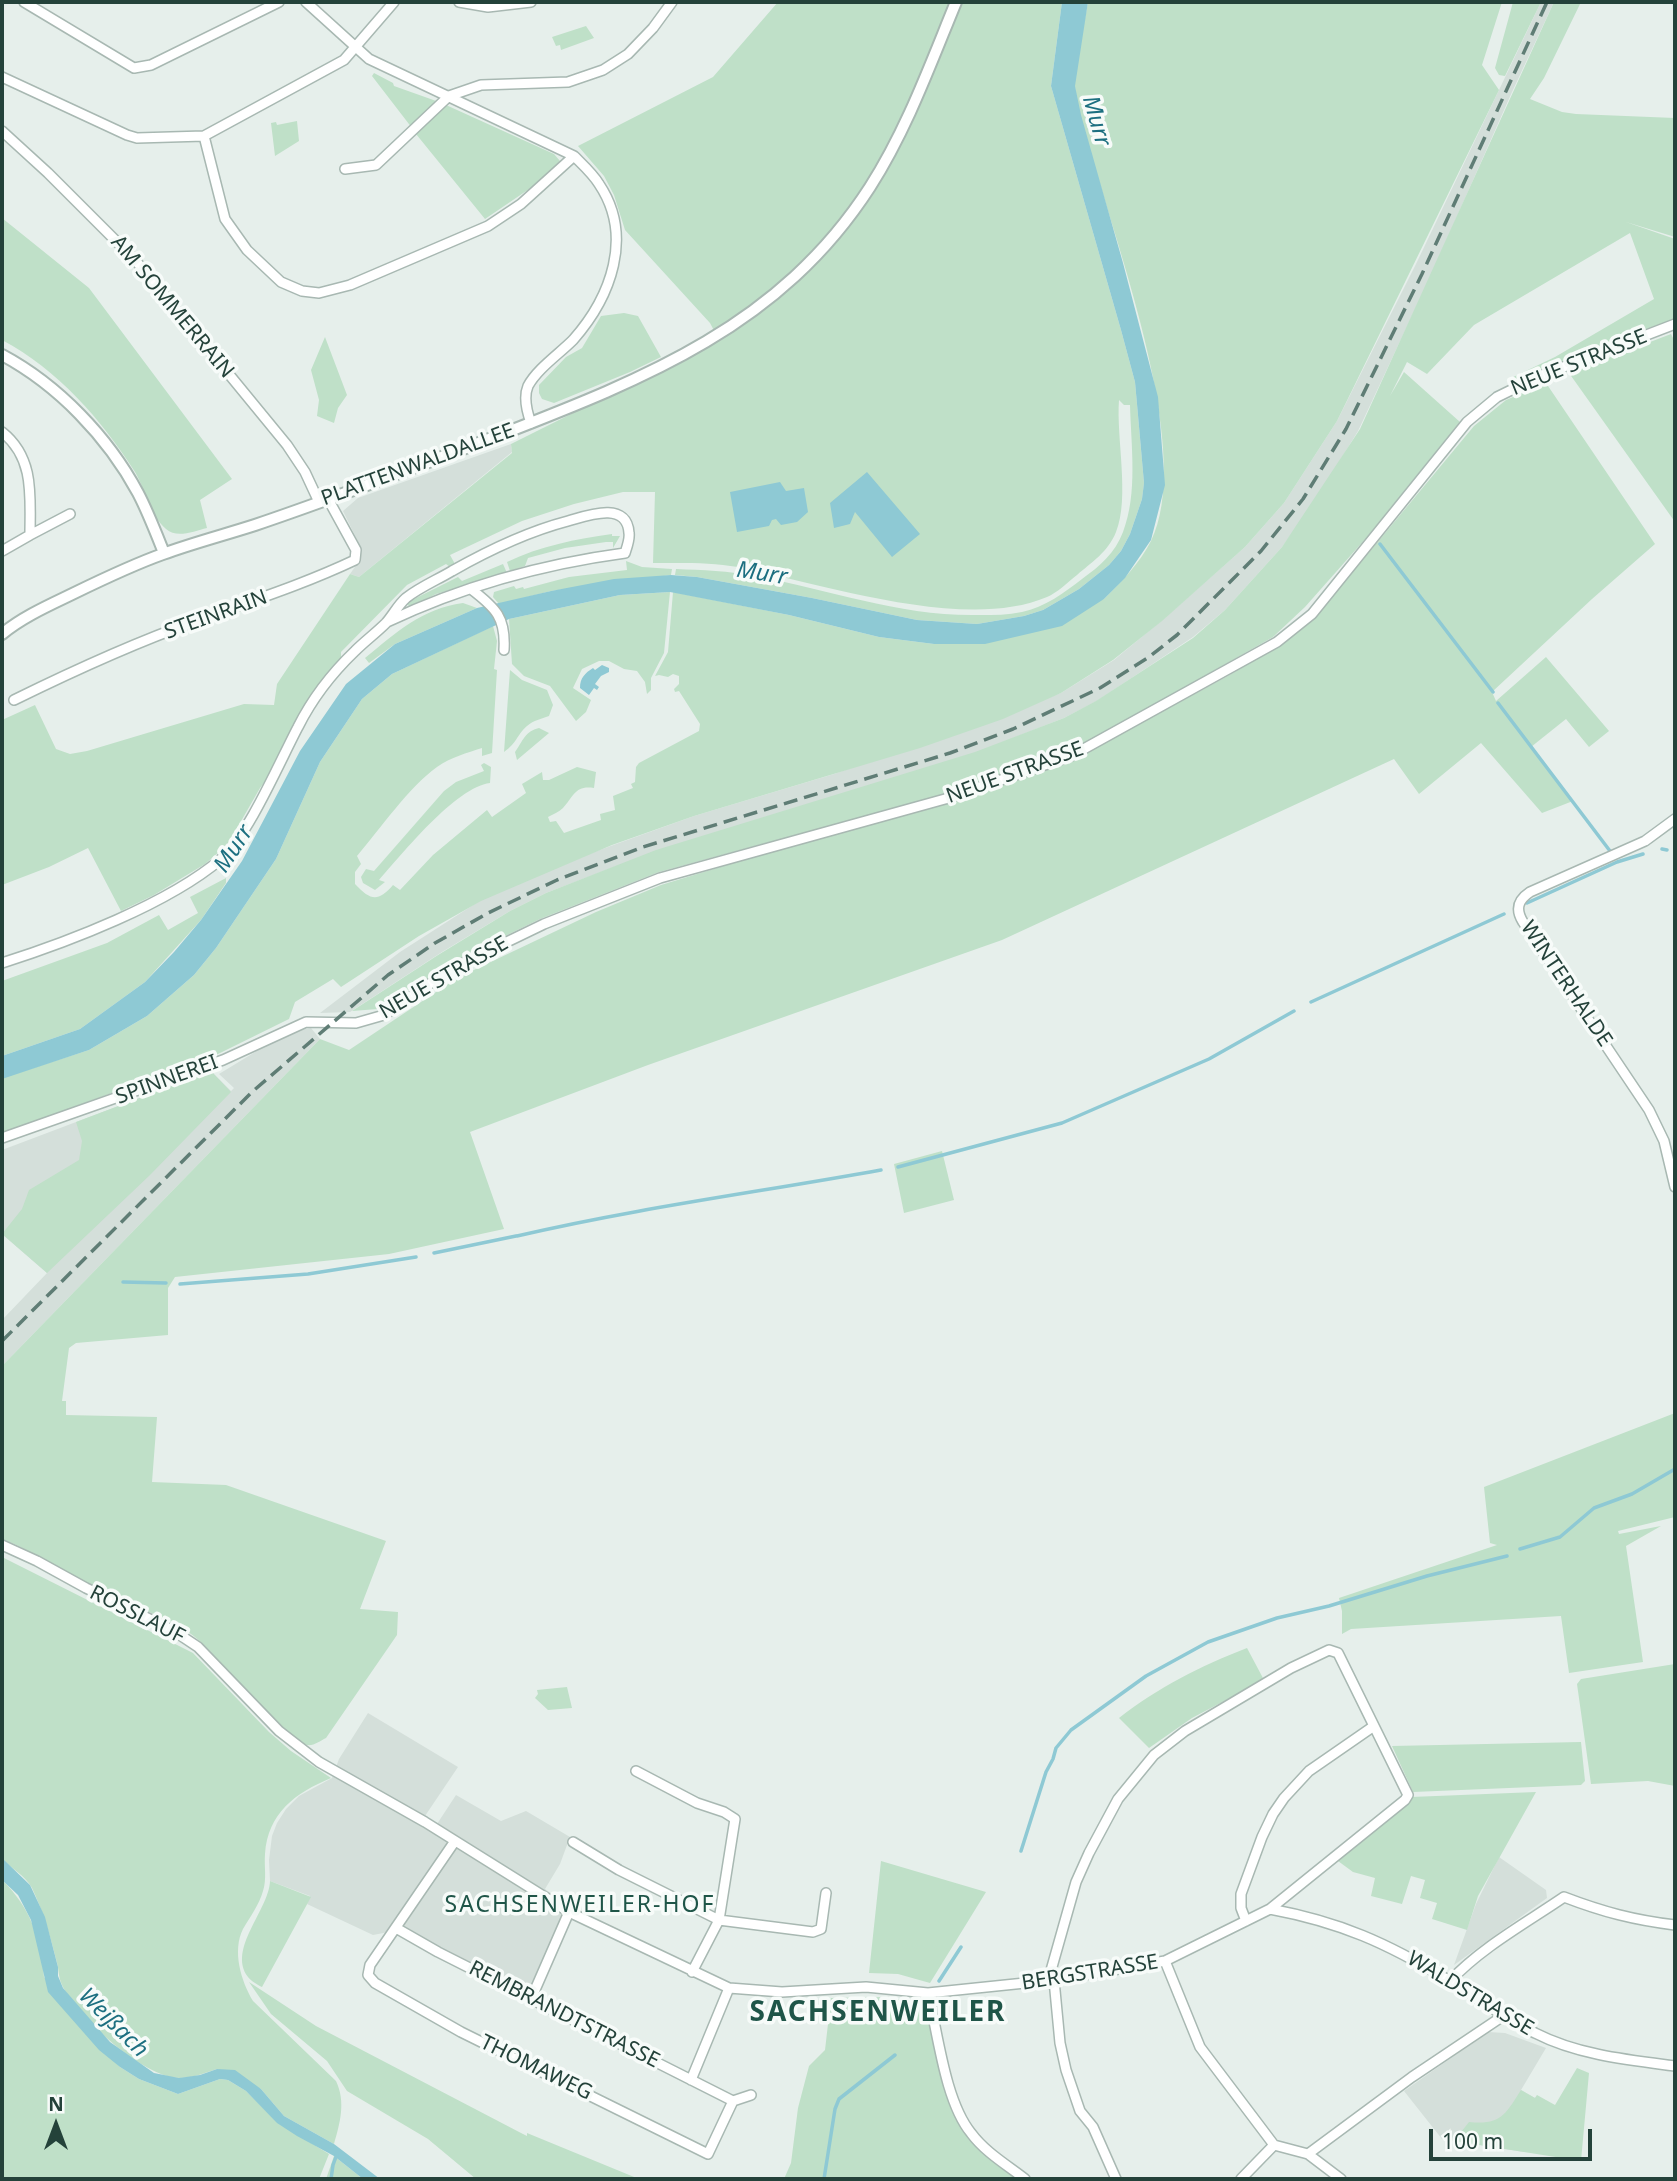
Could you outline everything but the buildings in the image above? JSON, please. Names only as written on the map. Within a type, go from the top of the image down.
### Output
[{"type":"street","points":[[24,2],[134,68],[151,65],[279,2]]},
{"type":"street","name":"PLATTENWALDALLEE","points":[[2,634],[20,621],[100,580],[164,553],[390,477],[531,423],[526,397],[528,388],[533,379],[578,334],[593,314],[611,278],[616,259],[617,233],[607,197],[598,182],[574,156],[377,64],[306,2]]},
{"type":"street","points":[[2,77],[137,138],[204,136],[344,61],[394,2]]},
{"type":"street","points":[[459,2],[488,7],[531,2]]},
{"type":"street","points":[[345,169],[376,165],[449,96],[481,85],[568,82],[603,70],[628,54],[653,28],[672,2]]},
{"type":"street","points":[[531,423],[631,382],[719,336],[783,288],[817,256],[869,188],[894,147],[915,105],[956,2]]},
{"type":"street","name":"AM SOMMERRAIN","points":[[2,131],[136,261],[287,445],[324,500]]},
{"type":"street","points":[[204,136],[225,219],[247,250],[281,282],[302,291],[318,293],[350,285],[488,226],[521,204],[574,156]]},
{"type":"street","name":"NEUE STRASSE","points":[[331,1021],[356,1023],[384,1015],[453,968],[544,924],[660,877],[945,799],[1071,756],[1277,642],[1312,614],[1467,422],[1497,397],[1540,376],[1675,324]]},
{"type":"street","points":[[2,355],[50,388],[79,414],[106,445],[139,495],[164,553]]},
{"type":"street","points":[[2,432],[15,444],[31,481],[30,535]]},
{"type":"street","name":"STEINRAIN","points":[[14,700],[60,677],[194,621],[296,587],[355,559],[356,550],[324,500]]},
{"type":"street","points":[[2,963],[43,950],[150,903],[222,859],[255,809],[306,712],[320,691],[353,653],[387,622],[404,600],[479,556],[531,532],[581,517],[611,512],[620,515],[628,526],[625,553],[569,562],[471,589],[434,601],[387,622]]},
{"type":"street","points":[[2,551],[70,514]]},
{"type":"street","points":[[471,589],[495,609],[502,622],[504,650]]},
{"type":"street","name":"WINTERHALDE","points":[[1675,819],[1645,841],[1530,892],[1520,899],[1518,905],[1523,922],[1648,1110],[1664,1141],[1675,1187]]},
{"type":"street","name":"SPINNEREI","points":[[2,1138],[213,1064],[306,1022],[331,1021]]},
{"type":"street","name":"ROSSLAUF","points":[[2,1545],[174,1631],[198,1647],[279,1731],[319,1762],[455,1841],[569,1912]]},
{"type":"street","points":[[1116,2179],[1093,2127],[1080,2111],[1066,2070],[1051,1980],[1076,1882],[1118,1798],[1154,1755],[1185,1731],[1291,1668],[1329,1650],[1338,1653],[1374,1726],[1309,1771],[1273,1814],[1241,1894],[1245,1921]]},
{"type":"street","name":"BERGSTRASSE","points":[[569,1912],[729,1988],[782,1992],[866,1987],[928,1993],[1051,1980],[1165,1961],[1269,1909],[1408,1795],[1374,1726]]},
{"type":"street","points":[[636,1771],[697,1803],[732,1815],[736,1822],[719,1920],[692,1972]]},
{"type":"street","points":[[396,1928],[455,1841]]},
{"type":"street","points":[[573,1842],[619,1870],[719,1920],[813,1932],[821,1929],[826,1894]]},
{"type":"street","points":[[1450,1981],[1460,1970],[1564,1897],[1603,1912],[1635,1920],[1675,1924]]},
{"type":"street","name":"WALDSTRASSE","points":[[1269,1909],[1308,1917],[1361,1933],[1392,1947],[1536,2034],[1579,2050],[1675,2066]]},
{"type":"street","points":[[531,1999],[569,1912]]},
{"type":"street","name":"THOMAWEG","points":[[396,1928],[370,1965],[368,1975],[375,1983],[461,2032],[708,2154],[733,2101]]},
{"type":"street","name":"REMBRANDTSTRASSE","points":[[396,1928],[733,2101]]},
{"type":"street","points":[[1165,1961],[1200,2047],[1274,2145],[1308,2154],[1341,2179]]},
{"type":"street","points":[[691,2080],[729,1988]]},
{"type":"street","points":[[928,1993],[946,2073],[960,2115],[970,2133],[982,2145],[1025,2179]]},
{"type":"street","points":[[1308,2154],[1423,2069],[1503,2016]]},
{"type":"street","points":[[733,2101],[751,2095]]},
{"type":"street","points":[[1241,2179],[1274,2145]]},
{"type":"shaded area","points":[[1541,2],[1554,2],[1358,431],[1314,503],[1282,547],[1225,610],[1193,637],[1097,701],[1064,718],[975,753],[656,851],[546,893],[510,911],[442,952],[350,1012],[320,1013],[400,952],[481,900],[594,852],[694,816],[834,774],[1061,693],[1114,660],[1245,547],[1284,503],[1337,421],[1416,264]]},
{"type":"shaded area","points":[[511,444],[512,452],[359,577],[350,574],[359,561],[361,548],[343,511],[358,498]]},
{"type":"shaded area","points":[[311,1028],[320,1039],[2,1366],[2,1320],[47,1273],[2,1234],[2,1150],[211,1071],[231,1091],[234,1088],[219,1074],[288,1032]]},
{"type":"shaded area","points":[[368,1713],[458,1767],[425,1816],[437,1824],[456,1795],[501,1821],[526,1811],[570,1837],[560,1864],[545,1889],[567,1905],[529,1992],[437,1949],[404,1929],[373,1935],[307,1904],[310,1896],[270,1881],[269,1860],[272,1836],[277,1823],[299,1796],[332,1778],[339,1759]]},
{"type":"shaded area","points":[[1499,1857],[1546,1890],[1547,1898],[1454,1965],[1476,1904]]},
{"type":"shaded area","points":[[1488,2032],[1505,2033],[1546,2048],[1521,2090],[1535,2098],[1537,2095],[1524,2152],[1442,2139],[1404,2091]]},
{"type":"green space","points":[[778,2],[1062,2],[1051,86],[1135,382],[1144,483],[1142,499],[1130,534],[1109,565],[1079,589],[1043,610],[977,624],[917,620],[812,598],[675,575],[676,569],[745,574],[923,612],[985,615],[1022,612],[1039,607],[1101,564],[1116,546],[1123,532],[1131,501],[1132,453],[1130,405],[1124,405],[1119,400],[1122,502],[1113,539],[1099,556],[1055,593],[1014,606],[976,609],[894,602],[738,567],[653,563],[655,492],[623,492],[574,504],[522,521],[450,555],[455,564],[450,567],[446,564],[407,585],[341,652],[341,659],[314,692],[294,724],[283,744],[274,770],[260,788],[228,844],[205,864],[154,895],[121,911],[88,848],[2,885],[2,720],[35,705],[56,749],[70,754],[244,704],[274,705],[277,684],[350,574],[359,577],[512,453],[511,444],[719,340],[710,323],[625,230],[614,195],[604,176],[578,146],[713,77]]},
{"type":"green space","points":[[1088,2],[1502,2],[1482,65],[1499,90],[1337,421],[1284,503],[1245,547],[1162,621],[1113,660],[1061,693],[1003,719],[920,748],[694,816],[612,845],[481,901],[419,936],[341,987],[333,979],[295,1002],[289,1019],[216,1055],[2,1133],[2,1078],[89,1050],[147,1016],[194,975],[216,948],[276,859],[320,762],[362,699],[392,674],[493,626],[497,641],[494,669],[497,670],[492,753],[482,756],[482,748],[442,764],[426,775],[395,809],[357,856],[361,864],[355,872],[355,884],[374,897],[379,897],[393,885],[400,890],[433,855],[487,810],[492,817],[526,793],[522,784],[542,772],[543,780],[549,780],[577,767],[596,772],[594,788],[579,790],[561,809],[548,817],[550,822],[556,821],[564,833],[601,820],[600,814],[615,810],[613,796],[633,788],[631,784],[635,782],[636,767],[639,763],[699,731],[700,724],[679,691],[675,692],[679,676],[655,676],[668,652],[673,592],[789,615],[879,637],[934,644],[1104,599],[1117,586],[1136,565],[1151,541],[1162,506],[1164,463],[1159,415],[1138,313],[1076,97],[1076,67]]},
{"type":"green space","points":[[1513,2],[1541,2],[1505,76],[1499,75],[1495,68]]},
{"type":"green space","points":[[1554,2],[1581,2],[1544,78],[1530,99],[1562,112],[1576,114],[1675,118],[1675,237],[1626,222],[1675,239],[1675,319],[1607,343],[1511,383],[1507,380],[1555,357],[1654,299],[1630,233],[1474,325],[1427,374],[1407,362],[1390,396],[1404,372],[1460,422],[1367,537],[1305,607],[1273,637],[1071,752],[939,796],[659,872],[540,919],[464,956],[378,1009],[352,1011],[510,911],[546,893],[656,850],[975,752],[1064,718],[1096,701],[1193,638],[1225,610],[1282,547],[1360,429]]},
{"type":"green space","points":[[586,26],[594,38],[561,50],[560,45],[556,46],[552,37]]},
{"type":"green space","points":[[374,73],[394,86],[439,102],[412,128],[372,76]]},
{"type":"green space","points":[[446,105],[554,154],[560,161],[538,183],[485,219],[416,134]]},
{"type":"green space","points":[[297,121],[299,141],[275,156],[271,123],[276,122],[277,125]]},
{"type":"green space","points":[[2,218],[89,288],[232,479],[200,500],[207,528],[180,534],[166,529],[152,509],[135,472],[93,415],[42,366],[2,340]]},
{"type":"green space","points":[[624,313],[638,316],[661,357],[554,403],[542,399],[539,385],[566,357],[582,348],[601,316]]},
{"type":"green space","points":[[1671,334],[1675,342],[1675,522],[1569,373]]},
{"type":"green space","points":[[325,337],[347,395],[338,408],[334,423],[317,416],[319,400],[311,370]]},
{"type":"green space","points":[[1546,383],[1655,544],[1492,692],[1496,701],[1546,657],[1609,731],[1589,747],[1566,719],[1531,747],[1573,801],[1542,813],[1481,743],[1419,794],[1394,759],[1002,940],[648,1065],[470,1132],[504,1229],[389,1254],[175,1277],[168,1288],[168,1335],[76,1343],[69,1348],[62,1401],[66,1401],[66,1415],[157,1417],[152,1482],[226,1485],[386,1541],[360,1609],[398,1612],[397,1635],[326,1738],[310,1745],[299,1740],[272,1716],[204,1645],[182,1628],[100,1592],[2,1539],[2,1366],[320,1039],[349,1050],[457,978],[596,912],[661,885],[1073,760],[1282,644],[1317,615],[1474,426],[1506,400]]},
{"type":"green space","points":[[612,534],[620,536],[613,548],[613,542],[606,542],[565,548],[528,558],[525,566],[510,571],[507,562],[558,544]]},
{"type":"green space","points":[[626,561],[642,567],[672,569],[671,575],[551,591],[499,604],[493,597],[494,592],[514,586],[516,589],[524,589],[569,577],[627,570]]},
{"type":"green space","points":[[503,564],[507,573],[436,594],[410,607],[407,604],[458,577],[462,581]]},
{"type":"green space","points":[[670,592],[664,653],[651,678],[651,690],[647,694],[645,682],[637,671],[624,669],[609,661],[599,661],[582,669],[573,688],[591,700],[586,712],[576,721],[550,686],[524,676],[512,664],[509,619],[620,595]]},
{"type":"green space","points":[[463,603],[477,608],[395,644],[369,663],[365,658],[422,616]]},
{"type":"green space","points":[[510,670],[522,680],[547,690],[553,705],[549,716],[527,726],[504,752]]},
{"type":"green space","points":[[539,728],[549,733],[517,760],[515,752],[522,740],[530,731]]},
{"type":"green space","points":[[484,763],[491,767],[490,783],[476,787],[462,796],[430,823],[379,880],[385,882],[375,890],[363,883],[361,877],[366,869],[374,871],[444,791],[456,782],[484,771],[481,765]]},
{"type":"green space","points":[[226,878],[226,883],[201,920],[145,982],[80,1029],[2,1056],[2,981],[107,943],[159,915],[168,930],[198,913],[190,897]]},
{"type":"green space","points":[[211,1071],[231,1092],[150,1175],[47,1273],[2,1234],[22,1209],[29,1190],[79,1160],[82,1141],[76,1122]]},
{"type":"green space","points":[[942,1151],[954,1200],[904,1213],[894,1164]]},
{"type":"green space","points":[[1675,1413],[1675,1517],[1618,1531],[1619,1534],[1661,1526],[1626,1546],[1643,1662],[1569,1673],[1561,1616],[1351,1629],[1342,1634],[1339,1598],[1497,1545],[1490,1543],[1484,1487]]},
{"type":"green space","points":[[2,1557],[193,1653],[269,1732],[291,1751],[331,1778],[295,1798],[278,1816],[272,1827],[265,1854],[264,1886],[243,1929],[238,1956],[245,1984],[253,2001],[336,2081],[341,2105],[334,2144],[284,2116],[261,2089],[217,2069],[180,2078],[165,2076],[149,2068],[113,2044],[96,2028],[81,2013],[62,1985],[49,1932],[32,1888],[2,1858]]},
{"type":"green space","points":[[1247,1648],[1264,1680],[1192,1718],[1149,1748],[1119,1718],[1180,1678]]},
{"type":"green space","points":[[1675,1664],[1675,1786],[1648,1781],[1591,1784],[1577,1684],[1581,1679]]},
{"type":"green space","points":[[567,1687],[572,1708],[548,1710],[535,1698],[537,1690]]},
{"type":"green space","points":[[1581,1742],[1585,1781],[1581,1785],[1413,1792],[1392,1746]]},
{"type":"green space","points":[[1536,1792],[1478,1896],[1467,1930],[1432,1919],[1437,1903],[1420,1898],[1425,1880],[1411,1876],[1402,1904],[1371,1896],[1375,1878],[1353,1872],[1338,1861],[1411,1797]]},
{"type":"green space","points":[[881,1861],[986,1892],[930,1983],[898,1974],[869,1973]]},
{"type":"green space","points":[[2,1880],[27,1912],[37,1936],[44,1977],[120,2067],[139,2079],[178,2094],[220,2079],[228,2080],[246,2091],[280,2124],[329,2154],[319,2179],[2,2179]]},
{"type":"green space","points":[[270,1881],[311,1897],[262,1987],[248,1977],[242,1954]]},
{"type":"green space","points":[[249,1982],[316,2026],[521,2133],[527,2136],[527,2133],[639,2179],[476,2179],[428,2139],[347,2091],[327,2061],[271,2014]]},
{"type":"green space","points":[[889,1997],[913,2002],[928,2015],[945,2089],[963,2131],[1017,2179],[784,2179],[791,2163],[798,2108],[809,2066],[825,2050],[831,1998]]},
{"type":"green space","points":[[1577,2068],[1589,2073],[1581,2161],[1454,2141],[1469,2122],[1488,2122],[1501,2116],[1521,2090],[1555,2105]]},
{"type":"green space","points":[[334,2156],[363,2179],[326,2179]]},
{"type":"water","points":[[1062,2],[1088,2],[1075,86],[1158,397],[1165,485],[1151,540],[1125,578],[1104,599],[1062,626],[985,644],[934,644],[879,637],[789,615],[670,592],[620,595],[509,619],[392,674],[362,699],[320,762],[276,859],[216,948],[194,975],[147,1016],[89,1050],[2,1079],[2,1056],[80,1029],[145,982],[174,952],[201,920],[242,861],[300,751],[346,684],[395,644],[477,608],[614,579],[671,575],[697,577],[812,598],[917,620],[977,624],[1043,610],[1079,589],[1109,565],[1130,534],[1142,499],[1144,483],[1135,382],[1051,86]]},
{"type":"water","points":[[867,472],[920,534],[892,557],[855,512],[850,524],[834,528],[830,503]]},
{"type":"water","points":[[780,482],[786,491],[804,488],[808,512],[797,522],[781,525],[776,519],[772,520],[769,526],[737,532],[730,492]]},
{"type":"water","points":[[602,665],[609,668],[609,672],[601,676],[595,684],[599,687],[597,690],[594,688],[589,695],[580,688],[582,679],[590,670]]},
{"type":"water","points":[[2,1858],[30,1885],[45,1917],[63,1988],[110,2042],[154,2073],[179,2078],[217,2069],[235,2070],[261,2089],[284,2116],[334,2144],[380,2179],[363,2179],[334,2156],[277,2123],[246,2091],[228,2080],[220,2079],[178,2094],[139,2079],[99,2050],[48,1992],[31,1920],[18,1895],[2,1880]]},
{"type":"waterway","points":[[1380,544],[1493,692]]},
{"type":"waterway","points":[[1498,703],[1610,851]]},
{"type":"waterway","points":[[1662,849],[1667,850]]},
{"type":"waterway","points":[[1527,903],[1617,862],[1643,854]]},
{"type":"waterway","points":[[1311,1002],[1504,914]]},
{"type":"waterway","points":[[898,1167],[1062,1123],[1209,1059],[1294,1011]]},
{"type":"waterway","points":[[517,1236],[653,1209],[881,1170]]},
{"type":"waterway","points":[[434,1253],[516,1236]]},
{"type":"waterway","points":[[180,1284],[308,1274],[416,1257]]},
{"type":"waterway","points":[[123,1282],[166,1283]]},
{"type":"waterway","points":[[1520,1549],[1560,1537],[1594,1508],[1632,1494],[1675,1469]]},
{"type":"waterway","points":[[1021,1851],[1056,1748],[1071,1730],[1146,1676],[1208,1642],[1277,1618],[1507,1556]]},
{"type":"waterway","points":[[939,1981],[961,1947]]},
{"type":"waterway","points":[[824,2179],[839,2099],[895,2055]]},
{"type":"waterway","points":[[331,2179],[337,2154]]},
{"type":"railway","points":[[2,1341],[252,1092],[388,975],[435,943],[488,913],[557,880],[643,847],[950,753],[1013,729],[1100,688],[1149,657],[1177,635],[1261,551],[1303,499],[1346,429],[1422,274],[1547,2]]},
{"type":"district","name":"SACHSENWEILER-HOF","points":[[580,1905]]},
{"type":"district","name":"SACHSENWEILER","points":[[878,2013]]},
{"type":"water label","name":"Murr","points":[[1096,121]]},
{"type":"water label","name":"Murr","points":[[762,574]]},
{"type":"water label","name":"Murr","points":[[234,849]]},
{"type":"water label","name":"Weißach","points":[[113,2023]]}]
